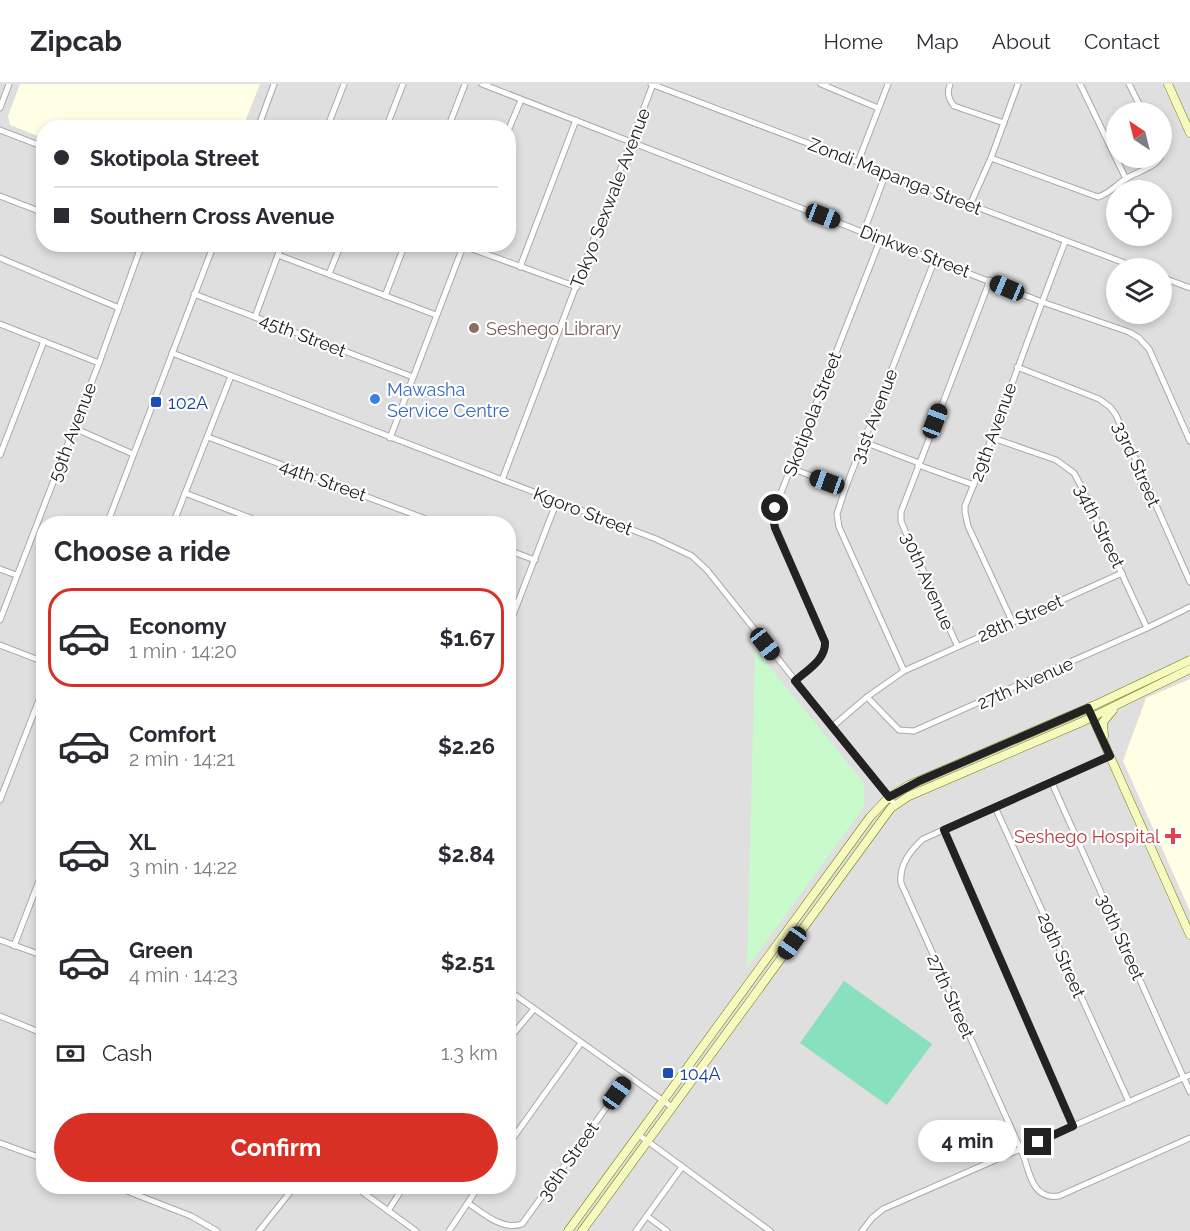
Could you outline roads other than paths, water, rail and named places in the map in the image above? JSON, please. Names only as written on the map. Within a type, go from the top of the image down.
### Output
[{"type":"main road","points":[[1168,84],[1190,134]]},
{"type":"main road","points":[[568,1231],[870,817],[889,797],[919,781],[1088,708],[1190,660]]},
{"type":"main road","points":[[582,1231],[880,820],[895,805],[909,796],[1092,717],[1190,669]]},
{"type":"main road","points":[[1105,746],[1103,723],[1119,704]]},
{"type":"main road","points":[[1088,708],[1190,935]]},
{"type":"street","points":[[0,108],[9,84]]},
{"type":"street","points":[[261,120],[274,84]]},
{"type":"street","points":[[330,120],[344,84]]},
{"type":"street","points":[[389,120],[403,84]]},
{"type":"street","points":[[451,120],[465,84]]},
{"type":"street","name":"Dinkwe Street","points":[[482,84],[1042,302],[1129,332],[1139,338],[1149,349],[1190,441]]},
{"type":"street","name":"Tokyo Sexwale Avenue","points":[[502,480],[653,84]]},
{"type":"street","name":"Zondi Mapanga Street","points":[[653,84],[1110,258]]},
{"type":"street","points":[[820,84],[878,108]]},
{"type":"street","points":[[858,162],[888,84]]},
{"type":"street","points":[[950,84],[948,92],[954,106],[1004,123]]},
{"type":"street","points":[[970,205],[991,158],[1018,84]]},
{"type":"street","points":[[1080,84],[1125,178]]},
{"type":"street","points":[[1129,84],[1138,102]]},
{"type":"street","points":[[513,120],[521,100]]},
{"type":"street","points":[[520,267],[576,120]]},
{"type":"street","points":[[0,130],[36,144]]},
{"type":"street","points":[[991,158],[1098,197],[1104,196],[1125,178],[1145,168]]},
{"type":"street","points":[[864,231],[886,173]]},
{"type":"street","points":[[0,196],[36,210]]},
{"type":"street","name":"Skotipola Street","points":[[795,681],[820,660],[826,647],[823,635],[774,523],[775,508],[881,238]]},
{"type":"street","name":"29th Avenue","points":[[1012,621],[966,519],[965,506],[993,438],[1017,367],[1065,242]]},
{"type":"street","name":"59th Avenue","points":[[40,516],[140,252]]},
{"type":"street","points":[[110,516],[211,252]]},
{"type":"street","points":[[255,317],[279,252]]},
{"type":"street","points":[[329,274],[338,252]]},
{"type":"street","points":[[386,296],[402,252]]},
{"type":"street","points":[[390,438],[461,252]]},
{"type":"street","points":[[482,252],[577,287]]},
{"type":"street","points":[[278,255],[436,315]]},
{"type":"street","points":[[0,258],[119,308]]},
{"type":"street","name":"31st Avenue","points":[[904,671],[838,522],[838,507],[935,259]]},
{"type":"street","name":"30th Avenue","points":[[957,645],[901,521],[903,503],[990,280]]},
{"type":"street","points":[[1172,281],[1190,288]]},
{"type":"street","name":"45th Street","points":[[194,294],[413,377]]},
{"type":"street","points":[[0,324],[99,363]]},
{"type":"street","points":[[0,455],[44,341]]},
{"type":"street","name":"Kgoro Street","points":[[172,353],[656,539],[692,556],[706,570],[895,805]]},
{"type":"street","name":"33rd Street","points":[[1017,367],[1099,399],[1110,407],[1116,415],[1190,582]]},
{"type":"street","points":[[177,516],[231,376]]},
{"type":"street","points":[[74,428],[133,454]]},
{"type":"street","name":"44th Street","points":[[208,437],[418,516]]},
{"type":"street","name":"34th Street","points":[[993,438],[1056,460],[1074,473],[1147,628]]},
{"type":"street","points":[[864,442],[974,485]]},
{"type":"street","points":[[791,468],[845,489]]},
{"type":"street","points":[[185,493],[245,516]]},
{"type":"street","points":[[516,608],[557,501]]},
{"type":"street","name":"59th Avenue","points":[[0,620],[36,525]]},
{"type":"street","points":[[516,553],[535,560]]},
{"type":"street","points":[[0,569],[16,576]]},
{"type":"street","name":"28th Street","points":[[832,727],[867,697],[904,671],[957,645],[1122,573]]},
{"type":"street","name":"27th Avenue","points":[[867,697],[894,726],[906,732],[914,731],[1190,607]]},
{"type":"street","points":[[0,645],[36,659]]},
{"type":"street","points":[[0,801],[36,708]]},
{"type":"street","name":"27th Street","points":[[1110,756],[923,840],[914,848],[902,868],[901,883],[1020,1150],[1035,1189],[1053,1197],[1190,1138]]},
{"type":"street","name":"30th Street","points":[[1052,783],[1187,1077],[1190,1092]]},
{"type":"street","name":"29th Street","points":[[995,807],[1129,1102]]},
{"type":"street","points":[[944,830],[1073,1126]]},
{"type":"street","points":[[14,946],[36,889]]},
{"type":"street","points":[[0,940],[36,954]]},
{"type":"street","points":[[516,996],[672,1107]]},
{"type":"street","points":[[516,1030],[534,1009]]},
{"type":"street","points":[[0,1016],[36,1031]]},
{"type":"street","points":[[516,1134],[581,1043]]},
{"type":"street","name":"36th Street","points":[[468,1203],[505,1228],[522,1224],[629,1076]]},
{"type":"street","points":[[862,1231],[883,1209],[1187,1077]]},
{"type":"street","points":[[639,1135],[770,1231]]},
{"type":"street","points":[[0,1143],[36,1156]]},
{"type":"street","points":[[636,1231],[682,1167]]},
{"type":"street","points":[[135,1194],[191,1216],[217,1231]]},
{"type":"street","points":[[259,1231],[289,1194]]},
{"type":"street","points":[[365,1194],[416,1231]]},
{"type":"street","points":[[388,1210],[399,1194]]},
{"type":"street","points":[[449,1231],[474,1194]]},
{"type":"street","points":[[647,1216],[667,1231]]},
{"type":"place","name":"Seshego Library","points":[[474,328]]},
{"type":"place","name":"Mawasha Service Centre","points":[[375,399]]},
{"type":"place","name":"102A","points":[[156,402]]},
{"type":"place","name":"Seshego Hospital","points":[[1173,836]]},
{"type":"place","name":"104A","points":[[668,1073]]}]
